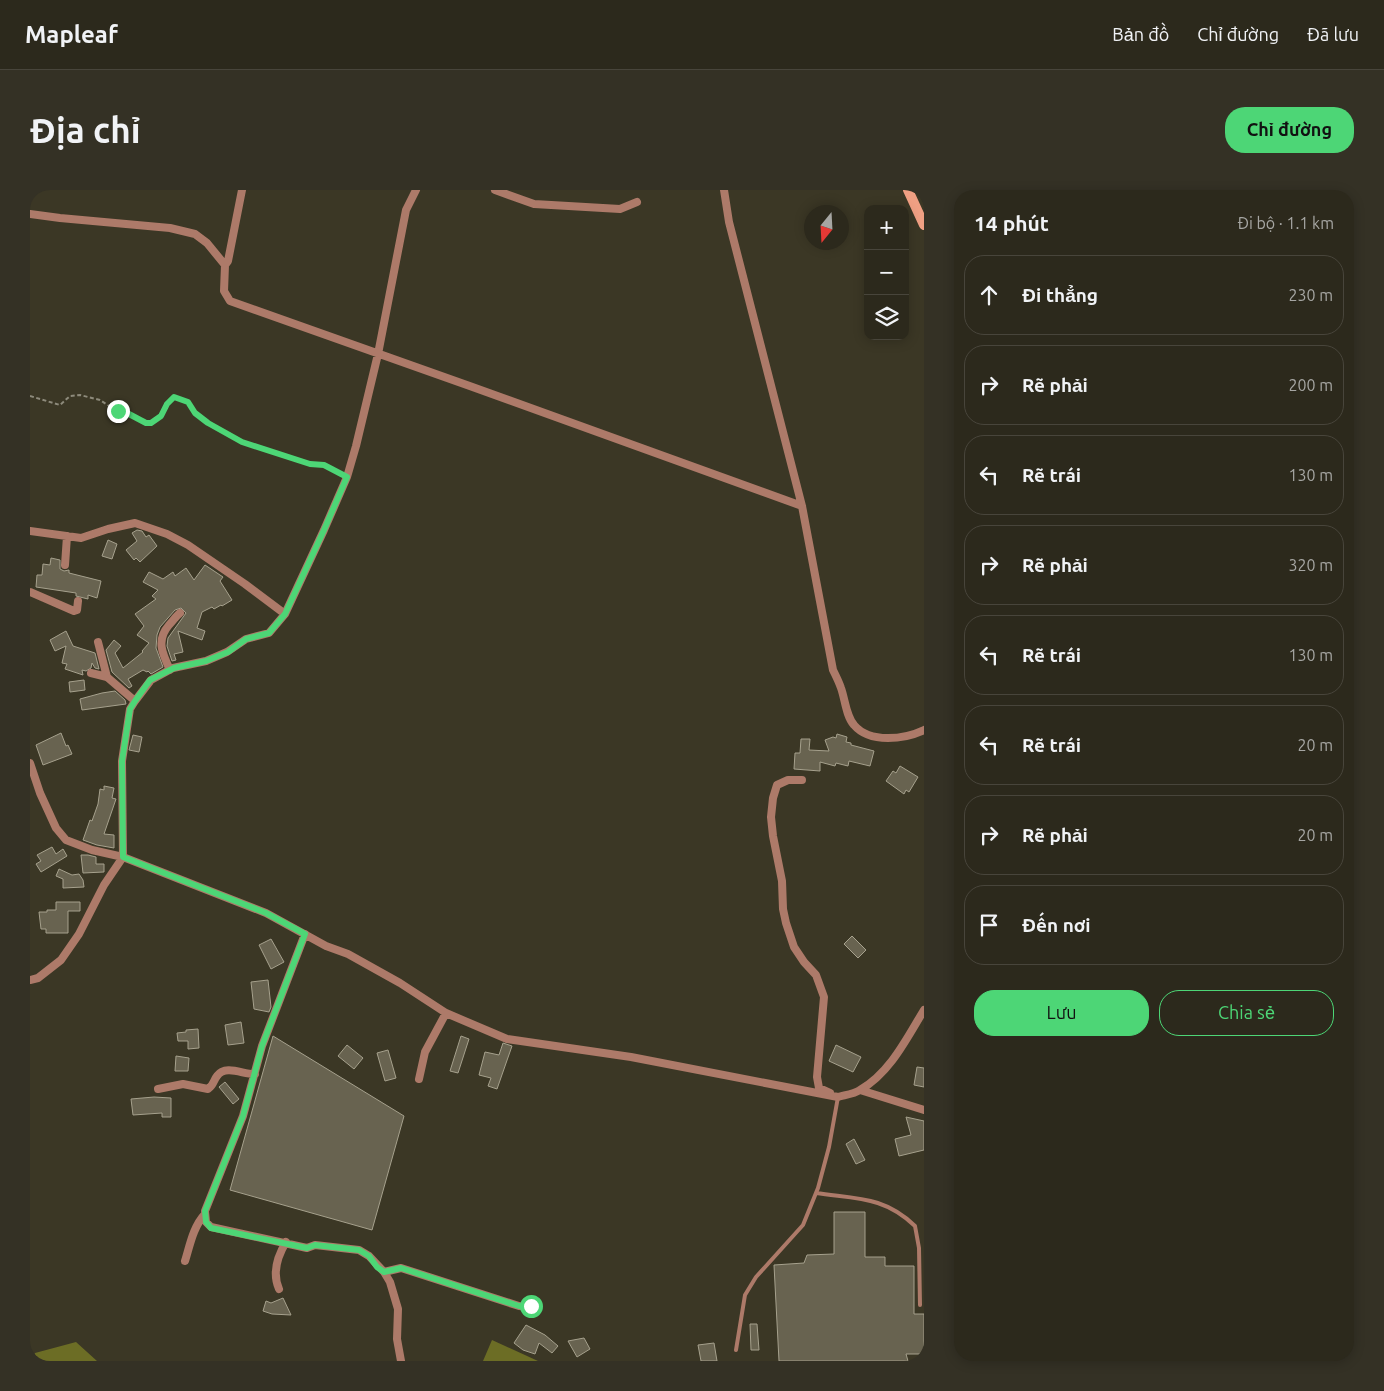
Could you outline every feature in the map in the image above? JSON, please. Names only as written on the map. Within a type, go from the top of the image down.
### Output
[{"type":"main road","points":[[908,190],[924,225]]},
{"type":"street","points":[[242,190],[223,282],[224,291],[230,301],[497,395],[603,436],[802,506]]},
{"type":"street","points":[[30,980],[38,978],[61,960],[79,934],[104,885],[123,857],[122,761],[130,709],[135,701],[150,680],[170,670],[206,661],[228,652],[246,639],[269,633],[285,614],[347,477],[378,354],[406,210],[416,190]]},
{"type":"street","points":[[495,190],[534,204],[620,209],[637,202]]},
{"type":"street","points":[[724,190],[729,222],[802,506],[833,670],[841,686],[849,716],[854,725],[862,731],[881,738],[904,737],[924,730]]},
{"type":"street","points":[[30,214],[170,228],[195,234],[207,243],[225,265]]},
{"type":"street","points":[[30,531],[81,538],[108,529],[136,523],[167,534],[188,545],[285,614]]},
{"type":"street","points":[[64,565],[67,536]]},
{"type":"street","points":[[30,592],[74,611],[77,610],[78,601]]},
{"type":"street","points":[[170,670],[165,660],[161,637],[180,613]]},
{"type":"street","points":[[98,642],[107,677]]},
{"type":"street","points":[[91,673],[107,677],[135,701]]},
{"type":"street","points":[[30,763],[40,793],[56,828],[66,840],[92,850],[123,857],[266,913],[326,946],[348,954],[400,983],[446,1012],[507,1039],[631,1057],[838,1098],[860,1090],[880,1074],[903,1046],[924,1010]]},
{"type":"street","points":[[802,780],[788,780],[777,786],[772,808],[773,836],[782,881],[783,909],[786,923],[794,948],[816,975],[824,997],[817,1077],[819,1088],[838,1098]]},
{"type":"street","points":[[185,1262],[192,1235],[205,1214],[243,1116],[271,1019],[305,934]]},
{"type":"street","points":[[419,1080],[425,1052],[446,1012]]},
{"type":"street","points":[[158,1089],[183,1084],[208,1089],[213,1085],[216,1076],[224,1071],[233,1070],[248,1075],[255,1074]]},
{"type":"street","points":[[860,1090],[924,1110]]},
{"type":"street","points":[[205,1214],[206,1222],[211,1228],[286,1242],[307,1248],[315,1245],[359,1250],[369,1256],[377,1267],[384,1272],[390,1282],[396,1300],[398,1318],[397,1339],[401,1361]]},
{"type":"street","points":[[279,1289],[275,1280],[275,1269],[286,1242]]},
{"type":"street","points":[[384,1272],[401,1268],[519,1306],[531,1306]]},
{"type":"lane","points":[[736,1350],[745,1295],[756,1276],[802,1225],[816,1193],[829,1147],[838,1098]]},
{"type":"lane","points":[[816,1193],[878,1202],[892,1208],[915,1226],[920,1248],[920,1305]]},
{"type":"path","points":[[30,396],[60,405],[75,394],[86,396],[100,400],[112,408],[146,423],[151,423],[161,416],[167,404],[174,397],[188,402],[195,413],[208,423],[242,442],[310,464],[324,465],[347,477]]},
{"type":"shaded area","points":[[492,1340],[538,1361],[483,1361]]},
{"type":"shaded area","points":[[76,1342],[97,1361],[30,1361],[35,1353]]},
{"type":"building","points":[[137,530],[142,531],[146,537],[149,535],[157,546],[140,562],[136,558],[134,560],[126,550],[137,541],[132,533]]},
{"type":"building","points":[[108,540],[117,544],[112,559],[102,556]]},
{"type":"building","points":[[51,558],[60,560],[60,569],[64,571],[69,570],[69,573],[101,581],[97,598],[88,595],[88,599],[76,596],[76,593],[36,587],[37,575],[42,575],[43,564],[50,565]]},
{"type":"building","points":[[205,565],[223,577],[220,581],[232,600],[222,606],[214,609],[212,607],[202,612],[197,628],[205,631],[202,640],[178,631],[183,652],[174,654],[176,660],[172,661],[167,646],[168,638],[186,613],[181,608],[175,610],[160,627],[157,635],[156,648],[163,667],[151,674],[143,670],[128,679],[132,686],[129,688],[112,672],[106,650],[114,640],[121,646],[115,653],[123,668],[143,652],[149,643],[137,635],[144,626],[135,614],[156,599],[152,596],[158,590],[143,582],[149,572],[163,579],[173,572],[175,576],[186,568],[194,580]]},
{"type":"building","points":[[66,631],[73,646],[95,653],[99,669],[95,668],[92,663],[91,668],[86,671],[82,670],[83,675],[65,669],[67,664],[62,663],[66,646],[55,651],[50,640]]},
{"type":"building","points":[[84,680],[85,690],[70,692],[69,682]]},
{"type":"building","points":[[115,691],[125,700],[126,704],[82,710],[80,699]]},
{"type":"building","points":[[61,733],[66,746],[68,745],[72,754],[43,765],[36,745]]},
{"type":"building","points":[[837,734],[847,737],[846,742],[851,743],[851,745],[874,751],[870,766],[849,761],[848,766],[836,763],[835,766],[820,762],[820,771],[794,769],[795,753],[800,753],[801,739],[810,739],[809,750],[829,751],[825,740],[833,737],[836,738]]},
{"type":"building","points":[[133,735],[142,737],[139,752],[129,750]]},
{"type":"building","points":[[900,766],[918,777],[909,792],[906,790],[904,794],[886,781],[893,771],[896,773]]},
{"type":"building","points":[[104,786],[114,788],[112,798],[116,799],[104,834],[114,835],[114,848],[83,840],[98,804],[100,789],[104,790]]},
{"type":"building","points":[[52,847],[56,854],[63,849],[67,856],[41,872],[36,864],[41,861],[37,855]]},
{"type":"building","points":[[81,855],[96,857],[96,864],[104,864],[104,872],[83,873]]},
{"type":"building","points":[[59,869],[72,875],[79,874],[83,880],[84,887],[63,888],[63,879],[56,876]]},
{"type":"building","points":[[56,902],[80,902],[80,911],[68,911],[68,933],[46,933],[46,929],[41,929],[39,912],[56,910]]},
{"type":"building","points":[[852,936],[866,950],[858,958],[844,944]]},
{"type":"building","points":[[271,939],[284,962],[271,969],[259,945]]},
{"type":"building","points":[[268,980],[271,1007],[269,1012],[254,1009],[251,982]]},
{"type":"building","points":[[241,1022],[244,1043],[228,1045],[225,1025]]},
{"type":"building","points":[[198,1029],[199,1048],[188,1049],[188,1041],[178,1041],[177,1033]]},
{"type":"building","points":[[273,1036],[404,1116],[372,1230],[230,1190]]},
{"type":"building","points":[[461,1036],[469,1039],[458,1073],[450,1071]]},
{"type":"building","points":[[503,1043],[512,1046],[497,1089],[488,1086],[491,1078],[479,1075],[485,1052],[499,1055]]},
{"type":"building","points":[[347,1045],[363,1058],[354,1069],[338,1056]]},
{"type":"building","points":[[836,1045],[861,1057],[853,1072],[829,1061]]},
{"type":"building","points":[[388,1050],[396,1078],[385,1081],[377,1053]]},
{"type":"building","points":[[176,1056],[189,1058],[188,1071],[175,1071]]},
{"type":"building","points":[[917,1067],[924,1068],[924,1087],[914,1085]]},
{"type":"building","points":[[225,1082],[239,1099],[233,1104],[219,1087]]},
{"type":"building","points":[[171,1098],[171,1117],[162,1117],[162,1113],[133,1115],[131,1099]]},
{"type":"building","points":[[906,1117],[924,1121],[924,1150],[899,1156],[895,1139],[911,1135]]},
{"type":"building","points":[[854,1139],[865,1160],[856,1164],[846,1144]]},
{"type":"building","points":[[834,1212],[865,1212],[865,1257],[885,1257],[885,1266],[914,1266],[914,1314],[924,1314],[924,1354],[906,1354],[908,1361],[779,1361],[774,1265],[804,1263],[807,1255],[834,1254]]},
{"type":"building","points":[[283,1298],[291,1315],[272,1314],[263,1311],[266,1301],[271,1303]]},
{"type":"building","points":[[750,1324],[757,1324],[759,1350],[751,1350]]},
{"type":"building","points":[[526,1325],[545,1335],[558,1346],[552,1353],[539,1343],[535,1354],[523,1350],[514,1343]]},
{"type":"building","points":[[584,1338],[590,1349],[577,1357],[568,1341]]},
{"type":"building","points":[[714,1343],[717,1361],[701,1361],[698,1345]]},
{"type":"route","points":[[118,411],[129,414],[146,423],[151,423],[161,416],[167,404],[174,397],[188,402],[195,413],[208,423],[242,442],[310,464],[324,465],[347,477],[285,614],[269,633],[246,639],[228,652],[206,661],[174,668],[150,680],[130,709],[124,740],[122,761],[123,857],[266,913],[305,934],[271,1019],[243,1116],[205,1211],[206,1222],[211,1228],[297,1244],[307,1248],[315,1245],[359,1250],[369,1256],[377,1267],[384,1272],[401,1268],[519,1306],[531,1306]]}]
